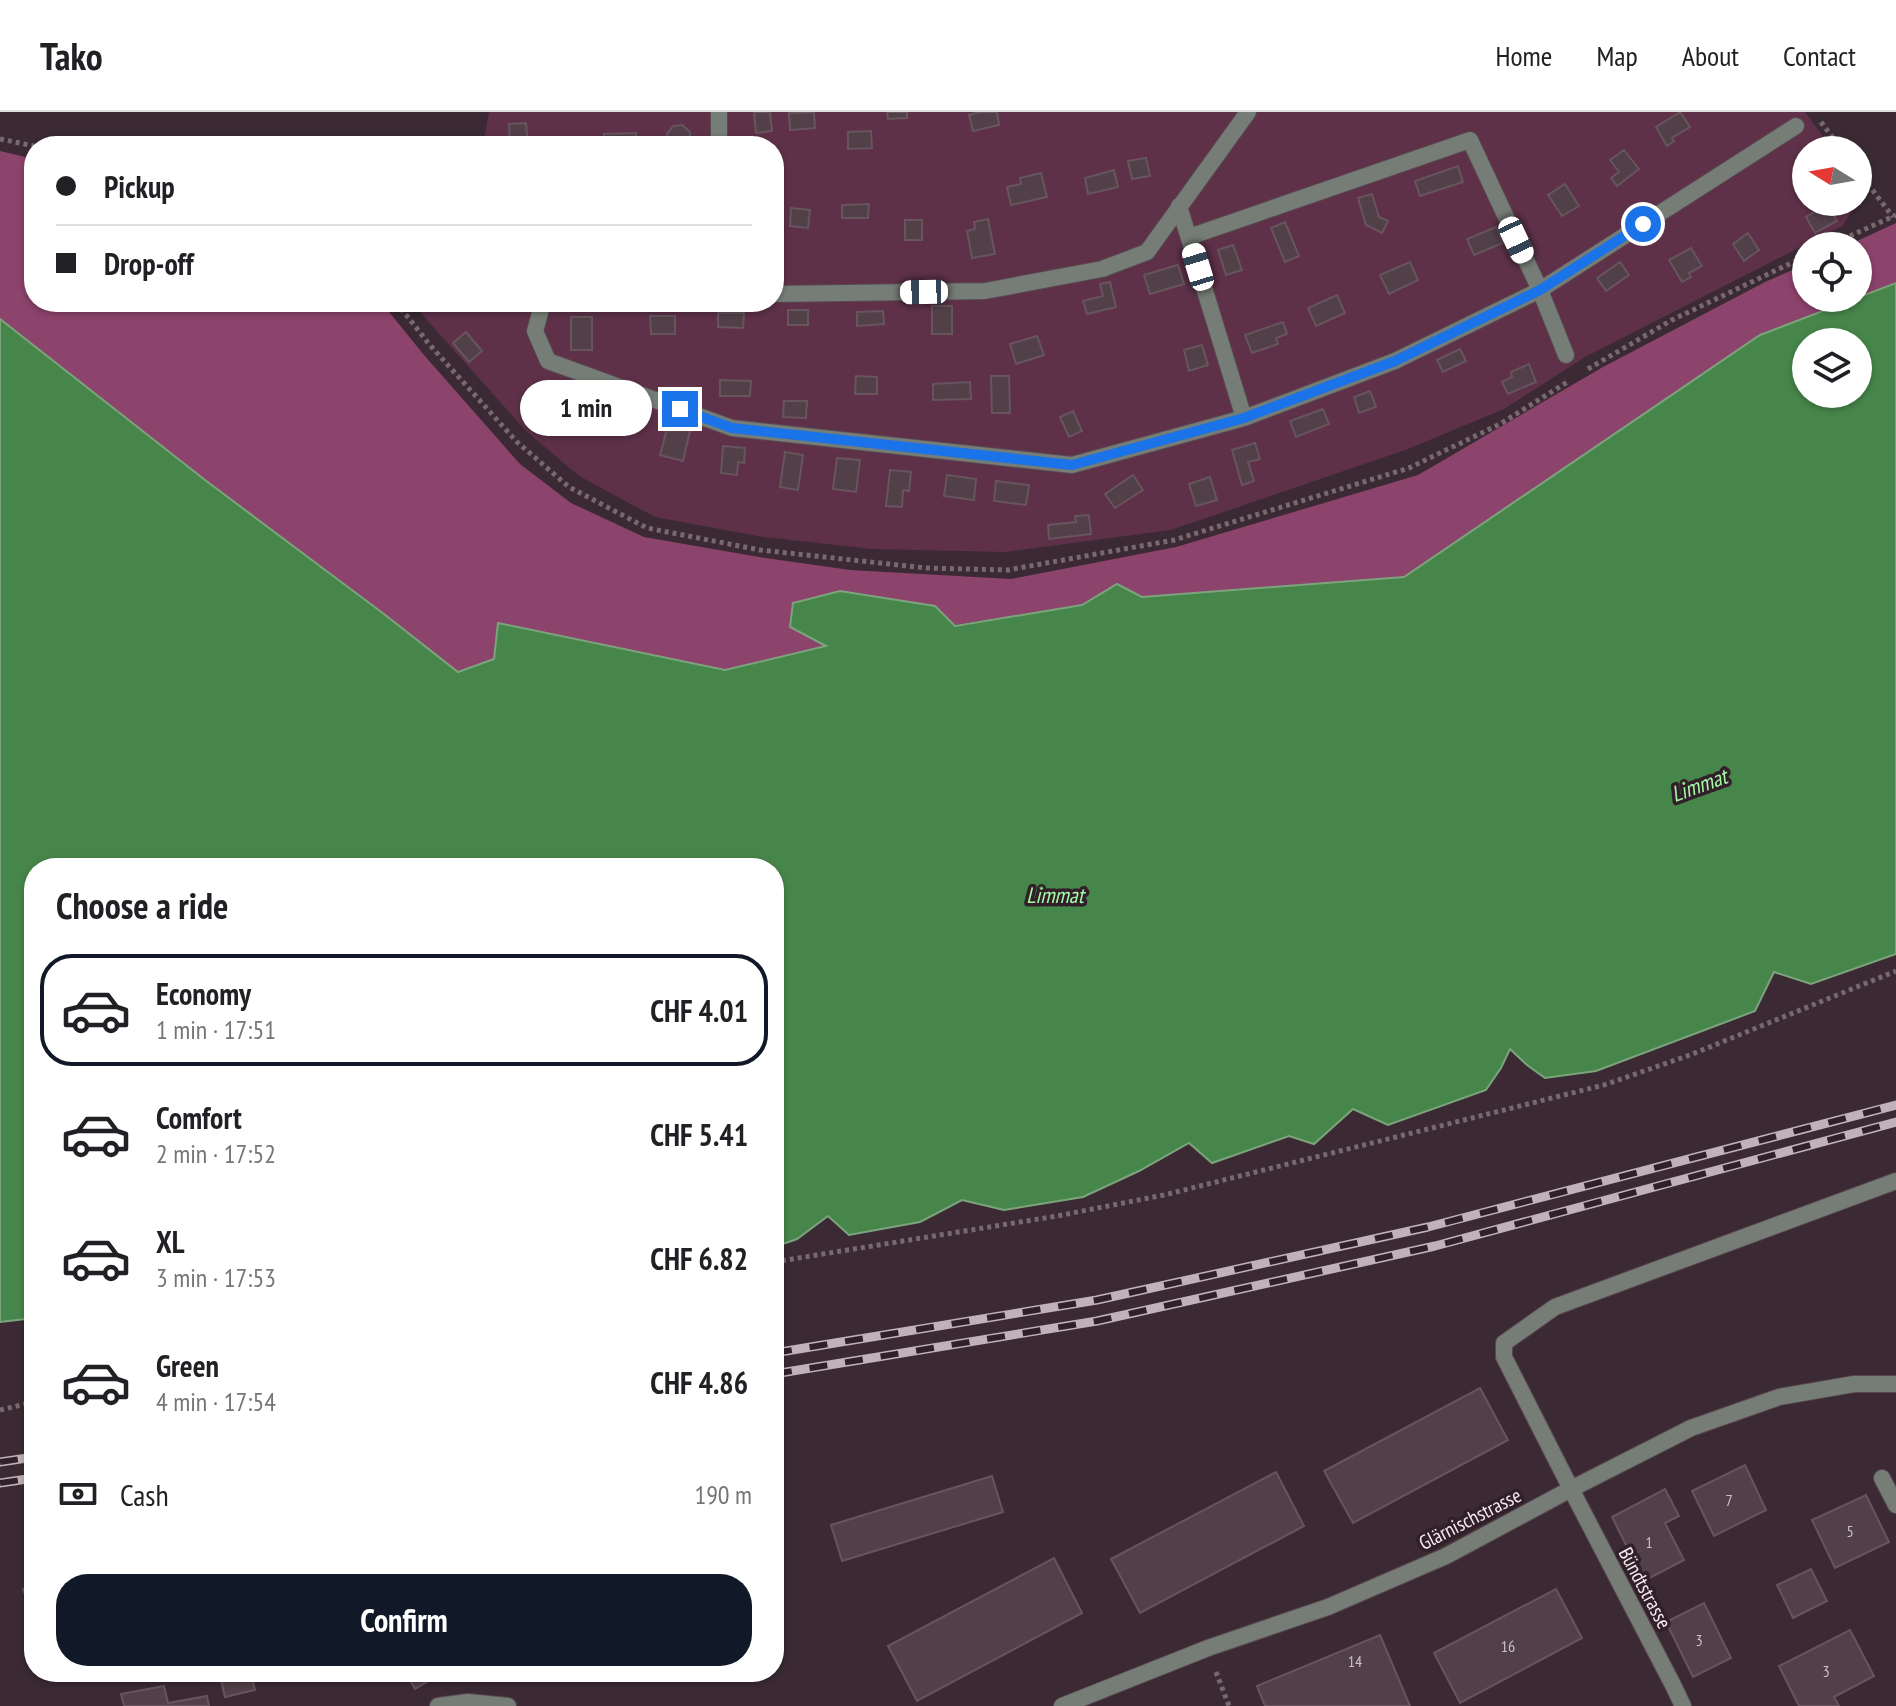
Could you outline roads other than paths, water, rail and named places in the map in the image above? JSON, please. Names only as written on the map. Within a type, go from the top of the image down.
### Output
[{"type":"street","points":[[719,112],[719,136]]},
{"type":"street","points":[[784,294],[985,291],[1102,269],[1147,252],[1248,112]]},
{"type":"street","points":[[540,312],[535,331],[548,361],[732,428],[1072,465],[1244,418],[1395,361],[1540,290],[1796,126]]},
{"type":"street","points":[[1189,237],[1470,140],[1540,290],[1566,355]]},
{"type":"street","points":[[1179,206],[1244,418]]},
{"type":"street","name":"Bündtstrasse","points":[[1683,1706],[1504,1357],[1504,1343],[1555,1307],[1896,1181]]},
{"type":"street","name":"Glärnischstrasse","points":[[1062,1706],[1208,1648],[1328,1607],[1446,1556],[1691,1428],[1779,1397],[1854,1384],[1896,1384]]},
{"type":"street","points":[[1882,1478],[1896,1505]]},
{"type":"street","points":[[438,1706],[468,1702],[508,1706]]},
{"type":"water","name":"Limmat","points":[[1896,283],[1896,954],[1811,984],[1774,972],[1755,1011],[1596,1071],[1545,1078],[1510,1049],[1486,1090],[1388,1125],[1353,1109],[1314,1144],[1289,1136],[1212,1163],[1189,1143],[1083,1197],[1004,1210],[962,1200],[920,1222],[849,1235],[828,1216],[797,1239],[784,1244],[784,858],[24,858],[24,1319],[0,1322],[0,319],[458,672],[494,659],[498,623],[725,670],[826,646],[790,627],[793,603],[840,591],[935,606],[955,626],[1082,605],[1117,584],[1142,597],[1404,577],[1760,335],[1820,312],[1872,312],[1872,292]]},
{"type":"railway","points":[[784,1351],[1097,1300],[1428,1227],[1896,1105]]},
{"type":"railway","points":[[784,1372],[1097,1321],[1435,1246],[1896,1122]]},
{"type":"railway","points":[[0,1462],[24,1458]]},
{"type":"railway","points":[[0,1483],[24,1479]]}]
